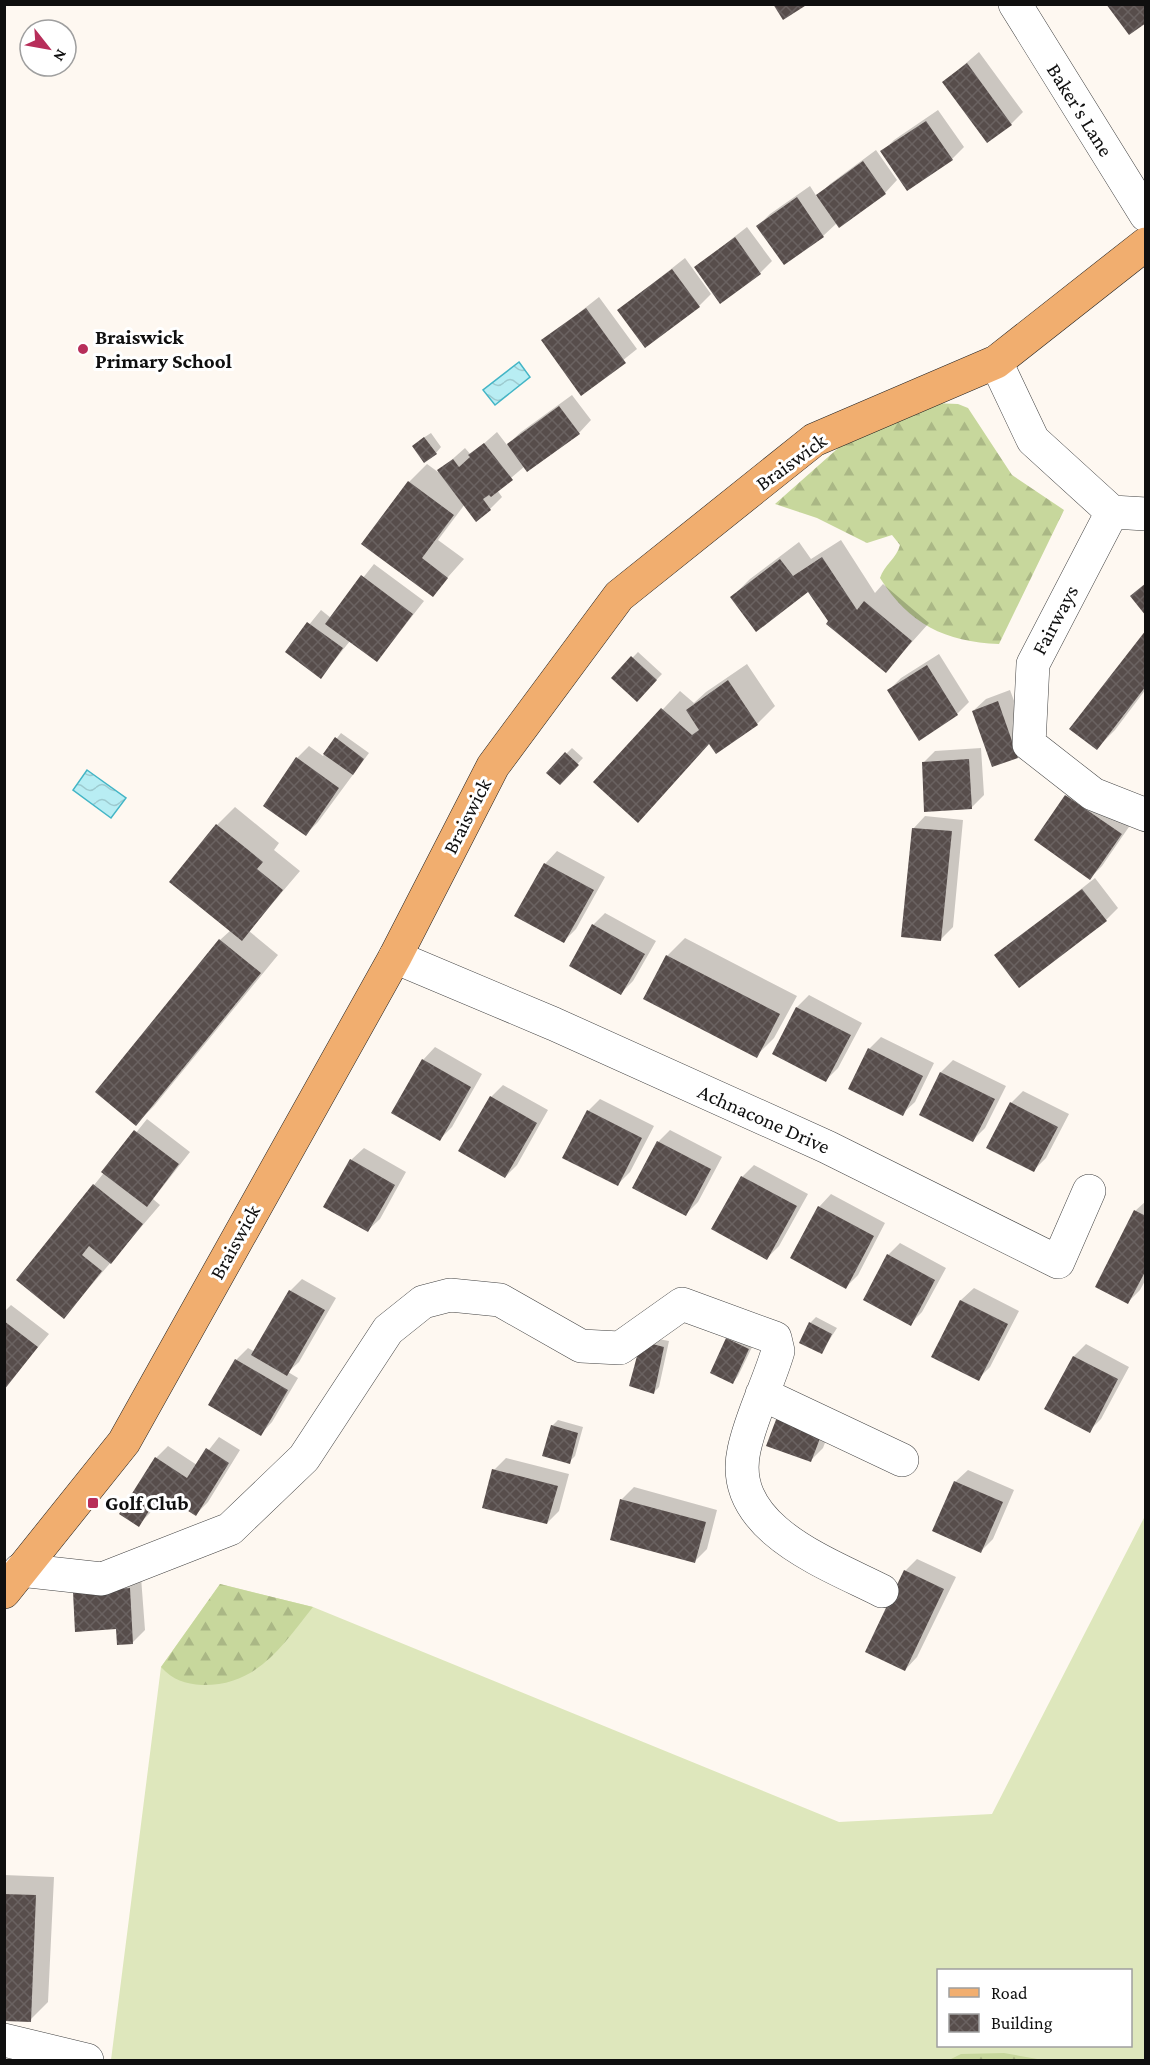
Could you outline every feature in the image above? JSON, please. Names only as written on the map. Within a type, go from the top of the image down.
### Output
[{"type":"main road","name":"Braiswick","points":[[12,1581],[123,1442],[395,957],[493,766],[619,596],[814,440],[996,362],[1146,244]]},
{"type":"street","name":"Baker's Lane","points":[[1015,4],[1146,215]]},
{"type":"street","points":[[996,362],[1033,440],[1112,512],[1146,514]]},
{"type":"street","name":"Fairways","points":[[1112,512],[1033,664],[1029,744],[1093,794],[1146,815]]},
{"type":"street","name":"Achnacone Drive","points":[[395,957],[554,1024],[826,1147],[1058,1262],[1089,1191]]},
{"type":"street","points":[[12,1581],[102,1579],[230,1529],[304,1458],[388,1330],[423,1302],[450,1295],[500,1300],[581,1346],[620,1348],[682,1304],[775,1338],[778,1351],[749,1430],[741,1473],[752,1507],[790,1542],[882,1591]]},
{"type":"street","points":[[762,1394],[902,1460]]},
{"type":"street","points":[[4,2040],[87,2061]]},
{"type":"green space","points":[[934,403],[958,404],[968,408],[1012,475],[1064,510],[999,644],[962,639],[945,634],[916,619],[903,607],[880,578],[900,545],[892,535],[867,543],[817,518],[775,504],[845,442]]},
{"type":"green space","points":[[1145,1516],[1145,2060],[111,2060],[161,1667],[220,1584],[313,1607],[839,1822],[992,1814]]},
{"type":"green space","points":[[220,1584],[313,1607],[279,1649],[253,1671],[221,1684],[190,1684],[170,1675],[161,1667]]},
{"type":"green space","points":[[1004,2053],[1043,2060],[949,2060],[961,2054]]},
{"type":"water","points":[[519,362],[530,377],[495,405],[483,390]]},
{"type":"water","points":[[87,770],[126,798],[111,818],[73,790]]},
{"type":"building","points":[[773,4],[808,4],[783,20]]},
{"type":"building","points":[[1106,4],[1146,4],[1146,23],[1129,35]]},
{"type":"building","points":[[967,63],[1012,125],[987,143],[942,82]]},
{"type":"building","points":[[926,121],[953,160],[907,191],[880,151]]},
{"type":"building","points":[[863,161],[886,194],[839,228],[816,195]]},
{"type":"building","points":[[797,197],[824,237],[784,265],[756,226]]},
{"type":"building","points":[[735,237],[761,274],[720,304],[694,267]]},
{"type":"building","points":[[672,269],[700,307],[645,348],[617,310]]},
{"type":"building","points":[[586,308],[626,363],[581,396],[541,340]]},
{"type":"building","points":[[559,406],[580,434],[527,472],[507,444]]},
{"type":"building","points":[[424,437],[437,454],[424,463],[412,446]]},
{"type":"building","points":[[484,443],[513,480],[491,497],[489,495],[483,499],[491,510],[476,522],[437,470],[453,459],[459,467],[470,457],[468,455]]},
{"type":"building","points":[[408,481],[454,515],[422,558],[448,578],[433,597],[361,544]]},
{"type":"building","points":[[822,557],[857,610],[864,601],[912,641],[886,673],[826,624],[828,621],[808,592],[756,632],[730,597],[780,559],[793,576]]},
{"type":"building","points":[[361,575],[413,614],[377,662],[325,624]]},
{"type":"building","points":[[1146,583],[1146,616],[1130,596]]},
{"type":"building","points":[[307,622],[343,648],[321,679],[285,652]]},
{"type":"building","points":[[1146,630],[1146,686],[1097,750],[1069,729]]},
{"type":"building","points":[[631,656],[657,680],[637,702],[611,678]]},
{"type":"building","points":[[927,665],[958,715],[919,741],[887,690]]},
{"type":"building","points":[[728,680],[758,725],[716,754],[709,744],[638,823],[593,782],[661,708],[692,735],[699,730],[686,710]]},
{"type":"building","points":[[998,701],[1018,758],[992,767],[972,711]]},
{"type":"building","points":[[335,737],[364,759],[353,775],[323,754]]},
{"type":"building","points":[[565,752],[579,765],[560,785],[546,773]]},
{"type":"building","points":[[296,757],[339,788],[306,836],[263,806]]},
{"type":"building","points":[[969,759],[972,809],[924,812],[922,762]]},
{"type":"building","points":[[1065,795],[1122,834],[1090,880],[1034,840]]},
{"type":"building","points":[[216,824],[263,862],[257,869],[283,890],[242,941],[169,882]]},
{"type":"building","points":[[912,828],[952,831],[941,941],[901,937]]},
{"type":"building","points":[[544,863],[594,890],[564,943],[514,916]]},
{"type":"building","points":[[1082,889],[1107,921],[1019,988],[994,955]]},
{"type":"building","points":[[592,924],[645,954],[621,995],[569,966]]},
{"type":"building","points":[[219,939],[261,973],[136,1126],[95,1092]]},
{"type":"building","points":[[666,955],[780,1014],[757,1058],[643,999]]},
{"type":"building","points":[[796,1007],[851,1035],[826,1082],[772,1054]]},
{"type":"building","points":[[868,1048],[923,1076],[903,1116],[848,1089]]},
{"type":"building","points":[[422,1059],[471,1087],[440,1141],[391,1113]]},
{"type":"building","points":[[940,1072],[995,1099],[973,1142],[919,1115]]},
{"type":"building","points":[[490,1096],[537,1123],[505,1178],[458,1151]]},
{"type":"building","points":[[1010,1102],[1058,1127],[1034,1172],[986,1148]]},
{"type":"building","points":[[587,1110],[642,1138],[618,1186],[562,1158]]},
{"type":"building","points":[[134,1130],[179,1164],[147,1207],[101,1172]]},
{"type":"building","points":[[657,1141],[711,1169],[686,1216],[632,1188]]},
{"type":"building","points":[[350,1159],[395,1185],[368,1232],[323,1207]]},
{"type":"building","points":[[741,1176],[797,1206],[767,1260],[711,1229]]},
{"type":"building","points":[[93,1184],[143,1224],[111,1264],[89,1246],[82,1255],[102,1271],[64,1319],[16,1280]]},
{"type":"building","points":[[818,1206],[874,1236],[846,1289],[790,1258]]},
{"type":"building","points":[[1134,1210],[1146,1216],[1146,1270],[1128,1304],[1095,1287]]},
{"type":"building","points":[[887,1254],[935,1280],[911,1326],[863,1300]]},
{"type":"building","points":[[289,1290],[325,1310],[287,1376],[251,1355]]},
{"type":"building","points":[[960,1300],[1008,1324],[979,1381],[931,1357]]},
{"type":"building","points":[[4,1321],[38,1347],[4,1390]]},
{"type":"building","points":[[809,1322],[832,1334],[822,1354],[799,1343]]},
{"type":"building","points":[[726,1338],[749,1349],[733,1384],[710,1373]]},
{"type":"building","points":[[641,1341],[664,1347],[654,1394],[629,1386]]},
{"type":"building","points":[[1073,1356],[1118,1379],[1090,1433],[1044,1409]]},
{"type":"building","points":[[235,1359],[288,1390],[261,1436],[208,1405]]},
{"type":"building","points":[[777,1417],[822,1433],[811,1462],[766,1446]]},
{"type":"building","points":[[551,1425],[578,1433],[570,1464],[542,1456]]},
{"type":"building","points":[[206,1448],[229,1463],[196,1516],[160,1493],[139,1527],[119,1514],[155,1457],[187,1478]]},
{"type":"building","points":[[492,1469],[558,1486],[547,1524],[482,1508]]},
{"type":"building","points":[[954,1481],[1003,1502],[981,1553],[932,1531]]},
{"type":"building","points":[[620,1499],[706,1522],[695,1563],[610,1540]]},
{"type":"building","points":[[904,1570],[944,1589],[905,1671],[865,1652]]},
{"type":"building","points":[[130,1588],[133,1644],[117,1645],[116,1629],[75,1632],[73,1592]]},
{"type":"building","points":[[4,1894],[36,1895],[31,2022],[4,2021]]},
{"type":"place","name":"Braiswick Primary School","points":[[83,349]]},
{"type":"place","name":"Golf Club","points":[[93,1503]]}]
